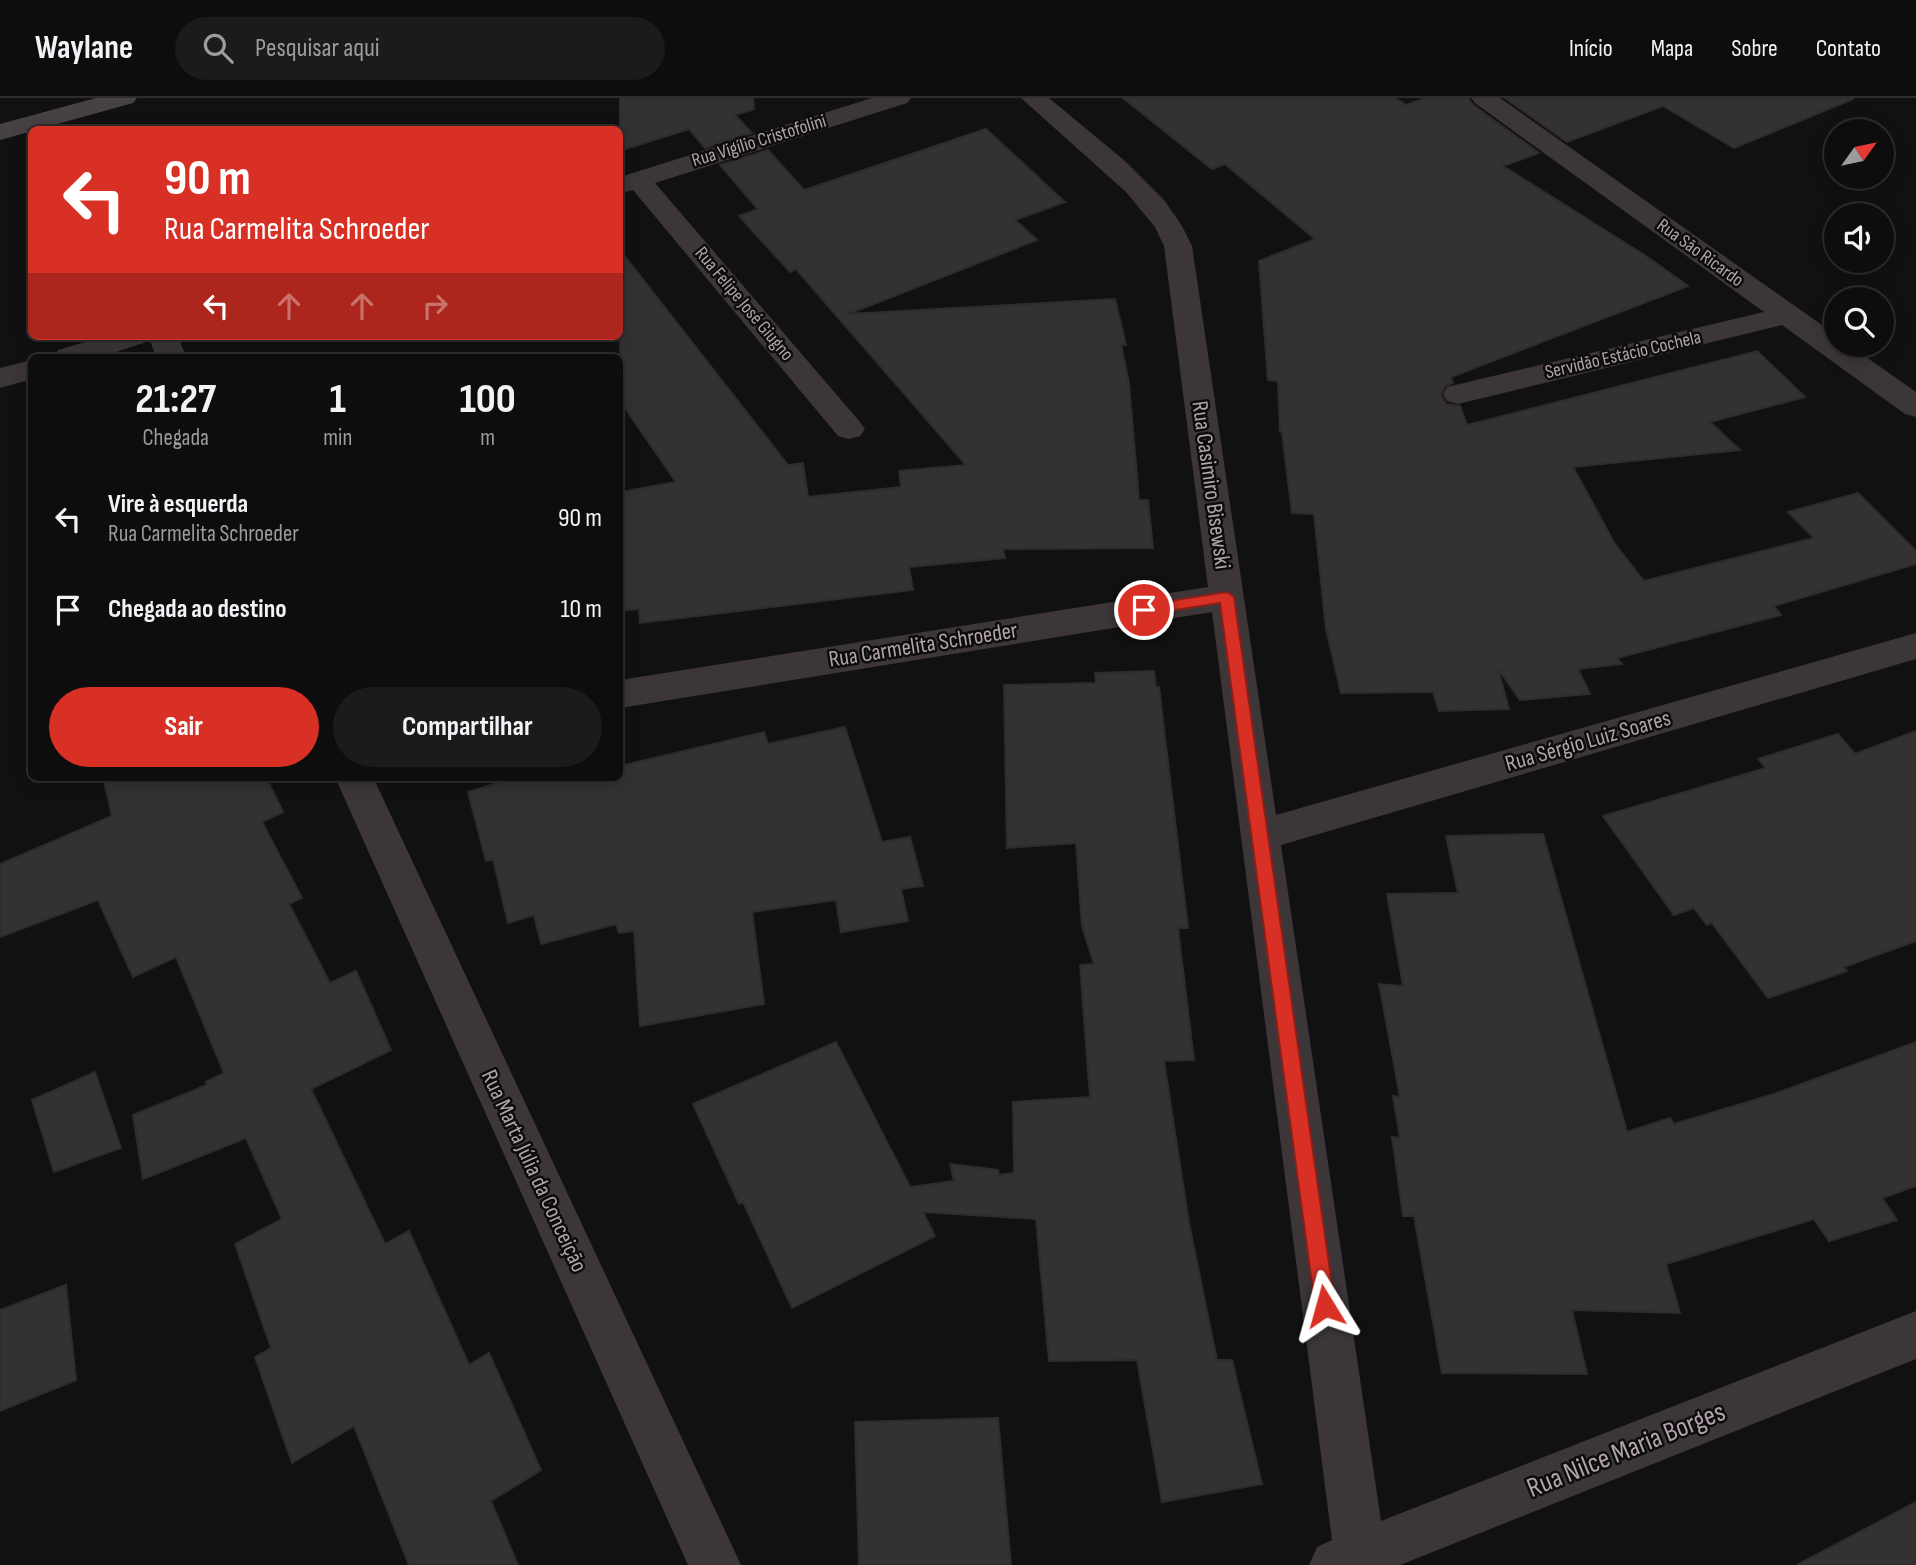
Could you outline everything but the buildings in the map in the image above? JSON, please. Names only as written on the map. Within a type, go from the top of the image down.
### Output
[{"type":"street","points":[[0,132],[124,98]]},
{"type":"street","name":"Rua Vigílio Cristofolini","points":[[629,182],[898,98]]},
{"type":"street","name":"Rua Casimiro Bisewski","points":[[1034,98],[1149,198],[1172,229],[1178,246],[1260,835],[1347,1560]]},
{"type":"street","name":"Rua São Ricardo","points":[[1484,98],[1916,407]]},
{"type":"street","name":"Rua Felipe José Giugno","points":[[629,182],[849,429]]},
{"type":"street","name":"Servidão Estácio Cochela","points":[[1458,394],[1788,315]]},
{"type":"street","points":[[79,354],[123,340]]},
{"type":"street","points":[[0,379],[28,370]]},
{"type":"street","name":"Rua Carmelita Schroeder","points":[[623,694],[1227,597]]},
{"type":"street","name":"Rua Sérgio Luiz Soares","points":[[1260,835],[1916,646]]},
{"type":"street","name":"Rua Marta Júlia da Conceição","points":[[356,781],[715,1565]]},
{"type":"street","name":"Rua Nilce Maria Borges","points":[[1347,1560],[1916,1335]]},
{"type":"route","points":[[1144,610],[1227,597],[1325,1306]]}]
